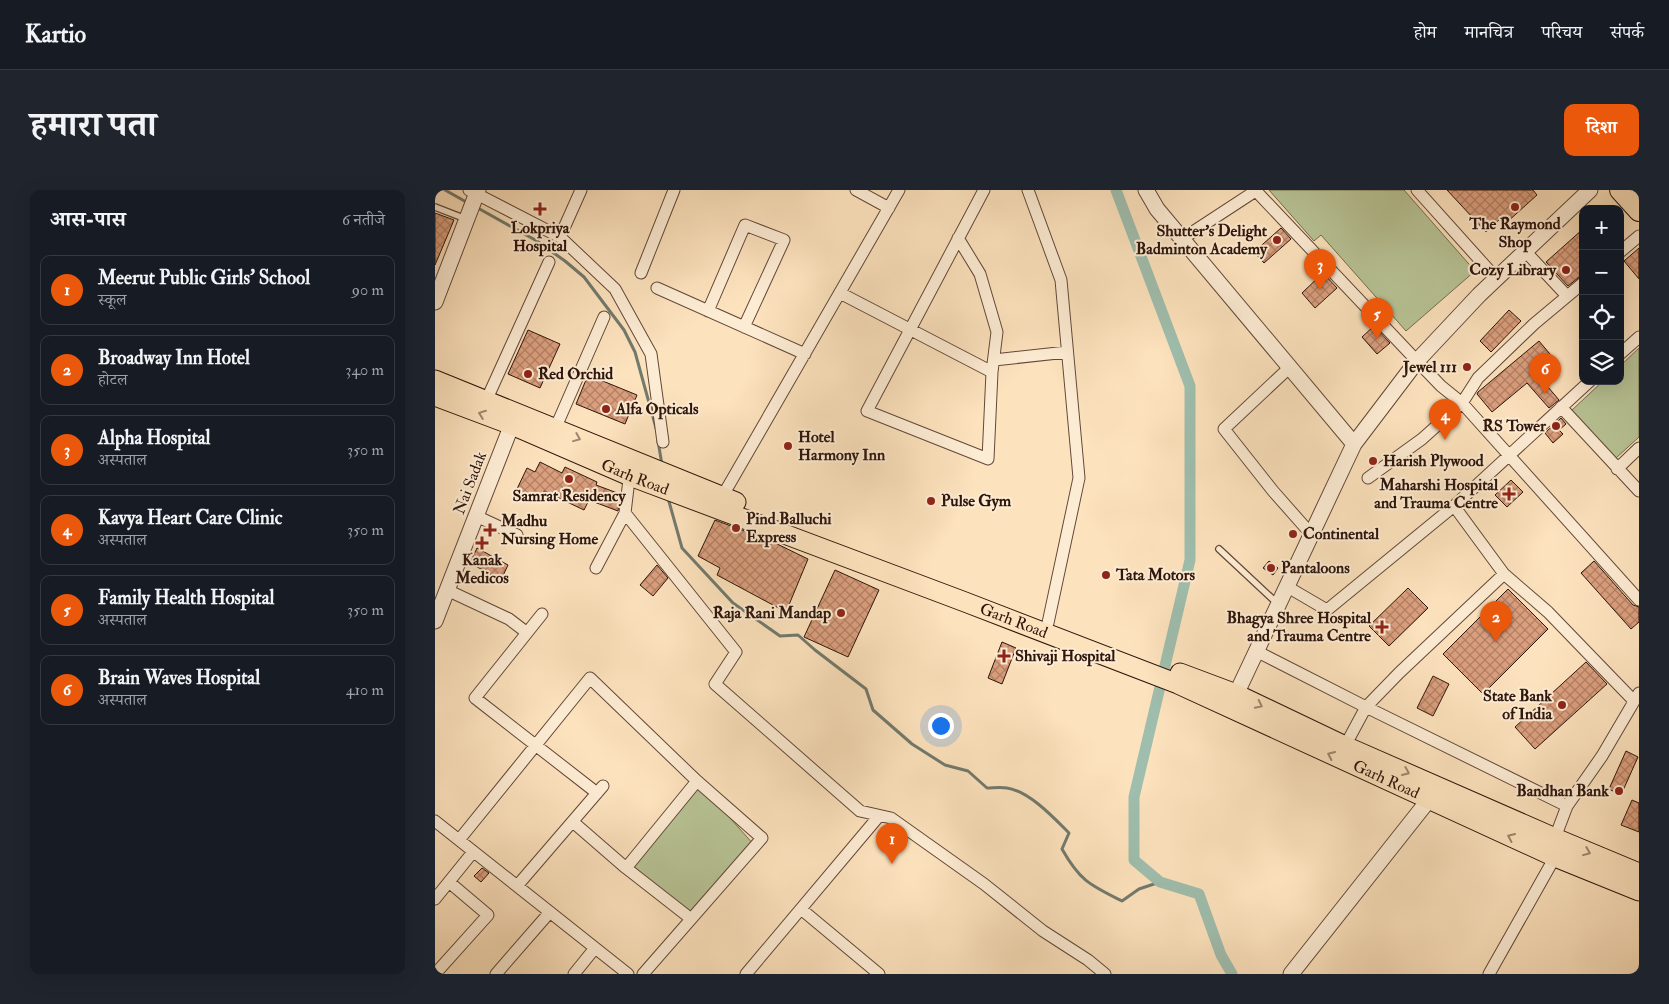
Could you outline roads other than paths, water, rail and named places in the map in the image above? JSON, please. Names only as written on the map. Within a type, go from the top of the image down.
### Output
[{"type":"highway","points":[[1621,190],[1639,211]]},
{"type":"highway","points":[[1635,190],[1639,194]]},
{"type":"main road","name":"Garh Road","points":[[435,380],[486,401],[514,419],[635,470],[1179,679],[1345,746],[1434,793]]},
{"type":"main road","name":"Garh Road","points":[[435,396],[555,429],[635,470]]},
{"type":"main road","name":"Garh Road","points":[[966,597],[1048,623],[1137,663]]},
{"type":"main road","name":"Garh Road","points":[[1233,701],[1434,793],[1639,891]]},
{"type":"main road","name":"Garh Road","points":[[1553,850],[1639,873]]},
{"type":"street","points":[[560,237],[581,190]]},
{"type":"street","points":[[641,273],[674,190]]},
{"type":"street","points":[[856,190],[889,208]]},
{"type":"street","points":[[719,503],[899,190]]},
{"type":"street","points":[[958,238],[980,274],[997,332],[992,372],[988,459],[867,411],[958,238],[984,190]]},
{"type":"street","points":[[1027,190],[1061,280],[1079,478],[1048,623]]},
{"type":"street","points":[[1146,190],[1157,209],[1354,444]]},
{"type":"street","points":[[1182,239],[1257,190],[1417,361],[1441,386],[1462,403],[1511,455],[1639,600]]},
{"type":"street","points":[[1233,701],[1354,444],[1417,361],[1496,278],[1590,190]]},
{"type":"street","points":[[1423,192],[1496,278]]},
{"type":"street","points":[[436,297],[472,200],[560,237],[615,288],[651,354],[663,442]]},
{"type":"street","points":[[708,311],[745,225],[784,240],[744,327]]},
{"type":"street","points":[[1622,250],[1639,236]]},
{"type":"street","points":[[1525,251],[1567,296]]},
{"type":"street","points":[[486,401],[549,262]]},
{"type":"street","points":[[1368,478],[1422,439],[1462,403],[1479,378],[1534,324],[1579,286]]},
{"type":"street","points":[[657,288],[805,354]]},
{"type":"street","points":[[840,293],[992,372]]},
{"type":"street","points":[[555,429],[604,317]]},
{"type":"street","points":[[1624,350],[1639,337]]},
{"type":"street","points":[[994,360],[1067,352]]},
{"type":"street","points":[[1290,367],[1224,429],[1273,491],[1311,534]]},
{"type":"street","points":[[1287,586],[1327,610],[1454,506],[1586,385]]},
{"type":"street","points":[[1561,407],[1639,491]]},
{"type":"street","name":"Nai Sadak","points":[[435,621],[514,419]]},
{"type":"street","points":[[1617,469],[1639,448]]},
{"type":"street","points":[[596,568],[625,513],[635,470]]},
{"type":"street","points":[[1454,506],[1504,574],[1548,612],[1637,697],[1603,756],[1567,806],[1553,850],[1489,974]]},
{"type":"street","points":[[625,513],[737,652],[715,684],[861,811],[891,818],[984,884],[1043,931],[1088,960],[1105,974]]},
{"type":"street","points":[[476,516],[517,535]]},
{"type":"street","points":[[1345,746],[1366,707],[1399,673],[1504,574]]},
{"type":"street","points":[[447,590],[509,619],[527,632]]},
{"type":"street","points":[[517,886],[600,790],[535,745],[475,698],[542,614]]},
{"type":"street","points":[[1256,651],[1567,806]]},
{"type":"street","points":[[459,840],[590,678],[697,782],[762,838],[690,918],[643,974]]},
{"type":"street","points":[[626,868],[697,782]]},
{"type":"street","points":[[1291,974],[1434,793]]},
{"type":"street","points":[[746,974],[879,816]]},
{"type":"street","points":[[435,822],[628,974]]},
{"type":"street","points":[[573,822],[626,868],[690,918]]},
{"type":"street","points":[[435,898],[473,852]]},
{"type":"street","points":[[435,974],[488,915],[449,882]]},
{"type":"street","points":[[801,909],[879,974]]},
{"type":"street","points":[[496,974],[550,912]]},
{"type":"street","points":[[574,974],[595,948]]},
{"type":"lane","points":[[435,207],[472,200]]},
{"type":"lane","points":[[1219,549],[1278,604]]},
{"type":"waterway","points":[[445,190],[468,203]]},
{"type":"waterway","points":[[1116,190],[1190,386],[1190,560],[1134,797],[1134,860],[1160,882],[1199,894],[1221,955],[1232,974]]},
{"type":"waterway","points":[[476,207],[537,241],[584,277],[624,330],[635,352],[656,428]]},
{"type":"waterway","points":[[658,441],[662,465]]},
{"type":"waterway","points":[[668,498],[682,548],[733,603],[780,636],[798,635],[866,689],[873,710],[912,744],[945,765],[968,771],[987,788],[1015,790],[1041,806],[1069,833],[1062,849],[1074,868],[1087,881],[1122,901],[1139,889],[1160,882]]},
{"type":"place","name":"The Raymond Shop","points":[[1515,207]]},
{"type":"place","name":"Lokpriya Hospital","points":[[540,209]]},
{"type":"place","name":"Shutter's Delight Badminton Academy","points":[[1277,240]]},
{"type":"place","name":"Cozy Library","points":[[1566,270]]},
{"type":"place","name":"Alpha Hospital","points":[[1320,290]]},
{"type":"place","name":"Family Health Hospital","points":[[1377,339]]},
{"type":"place","name":"Jewel 111","points":[[1467,367]]},
{"type":"place","name":"Red Orchid","points":[[528,374]]},
{"type":"place","name":"Brain Waves Hospital","points":[[1545,394]]},
{"type":"place","name":"Alfa Opticals","points":[[606,409]]},
{"type":"place","name":"RS Tower","points":[[1556,426]]},
{"type":"place","name":"Kavya Heart Care Clinic","points":[[1445,440]]},
{"type":"place","name":"Hotel Harmony Inn","points":[[788,446]]},
{"type":"place","name":"Harish Plywood","points":[[1373,461]]},
{"type":"place","name":"Samrat Residency","points":[[569,479]]},
{"type":"place","name":"Maharshi Hospital and Trauma Centre","points":[[1509,494]]},
{"type":"place","name":"Pulse Gym","points":[[931,501]]},
{"type":"place","name":"Pind Balluchi Express","points":[[736,528]]},
{"type":"place","name":"Madhu Nursing Home","points":[[490,530]]},
{"type":"place","name":"Continental","points":[[1293,534]]},
{"type":"place","name":"Kanak Medicos","points":[[482,543]]},
{"type":"place","name":"Pantaloons","points":[[1271,568]]},
{"type":"place","name":"Tata Motors","points":[[1106,575]]},
{"type":"place","name":"Raja Rani Mandap","points":[[841,613]]},
{"type":"place","name":"Bhagya Shree Hospital and Trauma Centre","points":[[1382,627]]},
{"type":"place","name":"Broadway Inn Hotel","points":[[1496,642]]},
{"type":"place","name":"Shivaji Hospital","points":[[1004,656]]},
{"type":"place","name":"State Bank of India","points":[[1562,705]]},
{"type":"place","name":"Bandhan Bank","points":[[1619,791]]},
{"type":"place","name":"Meerut Public Girls' School","points":[[892,864]]}]
